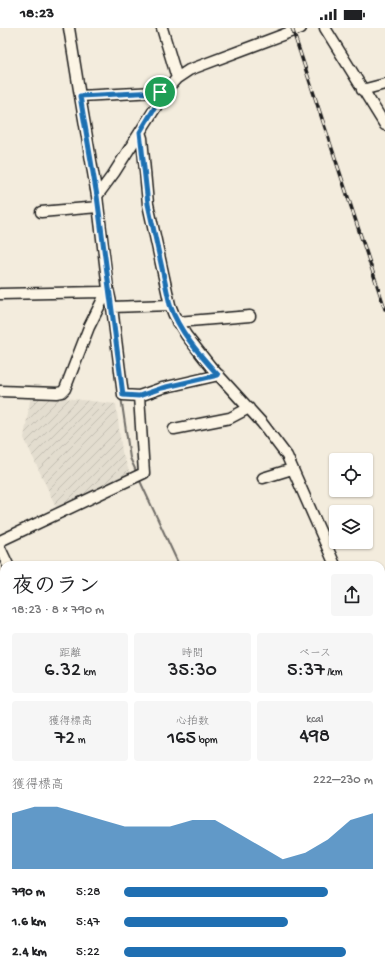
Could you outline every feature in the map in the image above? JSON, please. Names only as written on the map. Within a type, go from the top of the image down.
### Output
[{"type":"street","points":[[70,28],[97,196],[107,291],[112,308],[123,395],[139,396],[162,388],[218,375]]},
{"type":"street","points":[[162,28],[177,78]]},
{"type":"street","points":[[97,196],[140,132],[163,94],[177,78],[195,68],[301,28]]},
{"type":"street","points":[[325,28],[385,125]]},
{"type":"street","points":[[362,90],[385,84]]},
{"type":"street","points":[[80,96],[156,92],[163,94]]},
{"type":"street","points":[[140,132],[148,204],[170,305],[177,322],[218,375],[250,408],[287,456],[333,561]]},
{"type":"street","points":[[41,212],[98,207]]},
{"type":"street","points":[[0,294],[107,291]]},
{"type":"street","points":[[0,391],[62,392],[65,389],[107,291]]},
{"type":"street","points":[[112,308],[170,305]]},
{"type":"street","points":[[177,322],[250,316]]},
{"type":"street","points":[[0,541],[144,473],[139,396]]},
{"type":"street","points":[[174,429],[230,418],[250,408]]},
{"type":"street","points":[[262,478],[292,469]]},
{"type":"street","points":[[0,548],[4,561]]},
{"type":"shaded area","points":[[31,394],[116,404],[122,452],[131,476],[57,509],[24,438]]},
{"type":"waterway","points":[[90,187],[93,202]]},
{"type":"waterway","points":[[121,397],[130,458],[136,471]]},
{"type":"waterway","points":[[140,481],[177,561]]},
{"type":"railway","points":[[292,28],[385,309]]},
{"type":"route","points":[[160,92],[163,94],[140,132],[142,138],[148,204],[161,258],[170,305],[174,316],[186,335],[218,375],[162,388],[139,396],[123,395],[97,196],[80,96],[160,92]]}]
